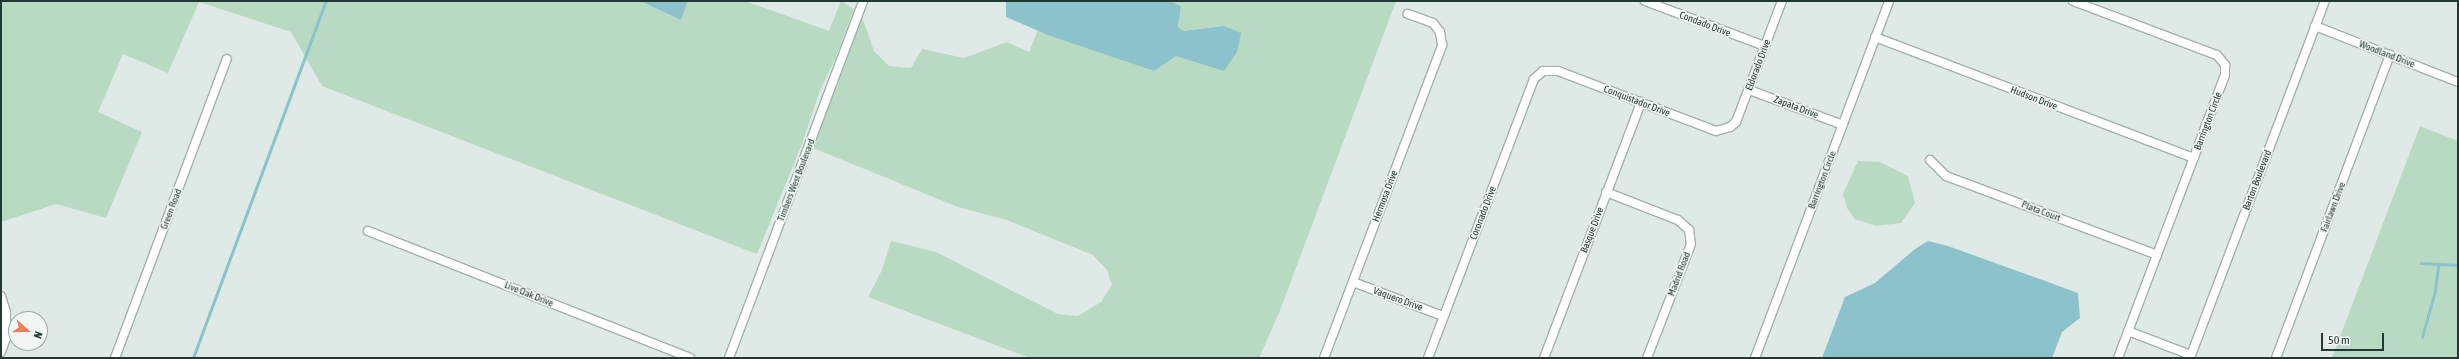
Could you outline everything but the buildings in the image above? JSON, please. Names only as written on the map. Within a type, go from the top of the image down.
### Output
[{"type":"street","name":"Timbers West Boulevard","points":[[729,358],[863,1]]},
{"type":"street","name":"Condado Drive","points":[[1645,1],[1766,46]]},
{"type":"street","name":"Eldorado Drive","points":[[1730,127],[1736,122],[1782,1]]},
{"type":"street","name":"Barrington Circle","points":[[1755,358],[1889,1]]},
{"type":"street","name":"Barrington Circle","points":[[2073,1],[2217,55],[2225,65],[2225,75],[2118,358]]},
{"type":"street","name":"Barton Boulevard","points":[[2191,356],[2325,1]]},
{"type":"street","name":"Hermosa Drive","points":[[1324,358],[1442,45],[1440,32],[1433,23],[1408,14]]},
{"type":"street","name":"Woodland Drive","points":[[2315,26],[2458,82]]},
{"type":"street","name":"Hudson Drive","points":[[1875,37],[2194,158]]},
{"type":"street","name":"Fairlawn Drive","points":[[2276,358],[2390,55]]},
{"type":"street","name":"Green Road","points":[[115,358],[227,59]]},
{"type":"street","name":"Conquistador Drive","points":[[1543,71],[1558,71],[1716,131],[1730,127]]},
{"type":"street","name":"Coronado Drive","points":[[1428,358],[1534,79],[1543,71]]},
{"type":"street","name":"Zapata Drive","points":[[1749,90],[1843,125]]},
{"type":"street","name":"Basque Drive","points":[[1544,358],[1641,102]]},
{"type":"street","name":"Plata Court","points":[[1930,160],[1946,176],[2157,255]]},
{"type":"street","name":"Madrid Road","points":[[1606,192],[1678,220],[1689,230],[1691,244],[1647,358]]},
{"type":"street","name":"Live Oak Drive","points":[[368,231],[690,358]]},
{"type":"street","name":"Vaquero Drive","points":[[1353,282],[1444,316]]},
{"type":"street","points":[[1,296],[6,312],[6,338],[1,352]]},
{"type":"street","points":[[2128,331],[2191,356]]},
{"type":"green space","points":[[1,1],[640,1],[681,20],[688,1],[745,1],[829,31],[841,1],[854,9],[836,57],[819,93],[802,144],[757,254],[322,86],[291,32],[199,2],[168,73],[123,54],[98,112],[142,132],[106,218],[56,204],[1,222]]},
{"type":"green space","points":[[1169,1],[1396,1],[1279,313],[1259,358],[1030,358],[868,297],[882,270],[891,241],[936,252],[1058,314],[1078,316],[1101,302],[1112,285],[1107,270],[1093,255],[1007,220],[958,207],[813,148],[862,17],[874,51],[889,66],[911,68],[922,49],[964,58],[1007,42],[1029,52],[1038,30],[1154,71],[1165,61],[1224,26],[1183,31],[1178,28],[1181,6]]},
{"type":"green space","points":[[2420,126],[2458,141],[2458,358],[2332,358]]},
{"type":"green space","points":[[1858,161],[1880,162],[1908,176],[1915,203],[1901,223],[1876,226],[1855,219],[1847,208],[1843,194]]},
{"type":"water","points":[[640,1],[688,1],[681,20]]},
{"type":"water","points":[[1006,1],[1169,1],[1181,6],[1178,27],[1183,31],[1224,26],[1241,33],[1237,52],[1224,71],[1176,56],[1154,71],[1048,35],[1006,17]]},
{"type":"water","points":[[1928,241],[1948,246],[2078,293],[2080,318],[2062,332],[2052,358],[1822,358],[1845,297],[1875,283],[1915,249]]},
{"type":"waterway","points":[[193,358],[326,1]]},
{"type":"waterway","points":[[2421,263],[2458,265]]},
{"type":"waterway","points":[[2422,337],[2435,291],[2438,265]]}]
